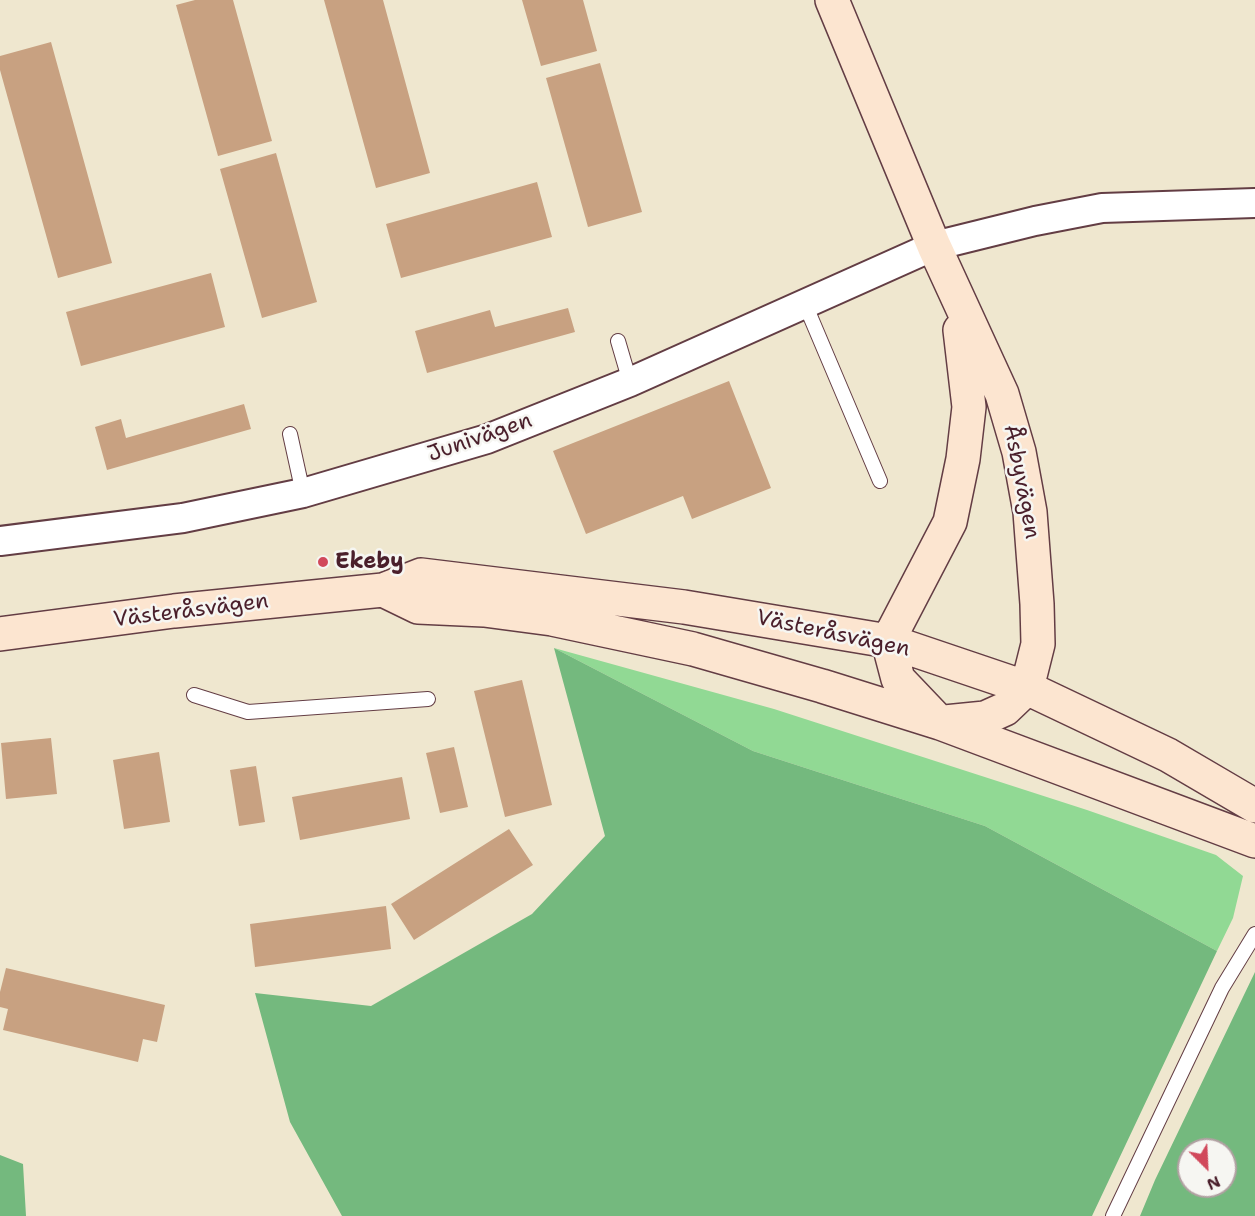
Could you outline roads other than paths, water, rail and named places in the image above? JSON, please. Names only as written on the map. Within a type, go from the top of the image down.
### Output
[{"type":"street","name":"Åsbyvägen","points":[[832,0],[934,246],[1002,394],[1019,452],[1030,512],[1037,604],[1038,644],[1027,688]]},
{"type":"street","name":"Junivägen","points":[[0,540],[183,518],[303,493],[487,439],[630,382],[934,246],[1035,221],[1102,208],[1255,203]]},
{"type":"street","name":"Åsbyvägen","points":[[888,641],[950,522],[963,459],[969,407],[965,354],[952,287]]},
{"type":"street","name":"Västeråsvägen","points":[[0,634],[174,611],[383,590],[420,575],[684,607],[888,641],[1027,688],[1168,755],[1255,806]]},
{"type":"street","points":[[383,590],[418,607],[484,610],[552,619],[693,649],[940,723],[1255,841]]},
{"type":"street","points":[[888,641],[898,679],[940,723]]},
{"type":"street","points":[[940,723],[985,718],[1005,710],[1027,688]]},
{"type":"lane","points":[[805,304],[880,481]]},
{"type":"lane","points":[[618,341],[630,382]]},
{"type":"lane","points":[[290,434],[303,493]]},
{"type":"lane","points":[[194,695],[248,712],[428,699]]},
{"type":"lane","points":[[1113,1216],[1222,988],[1255,934]]},
{"type":"place","name":"Ekeby","points":[[323,562]]}]
